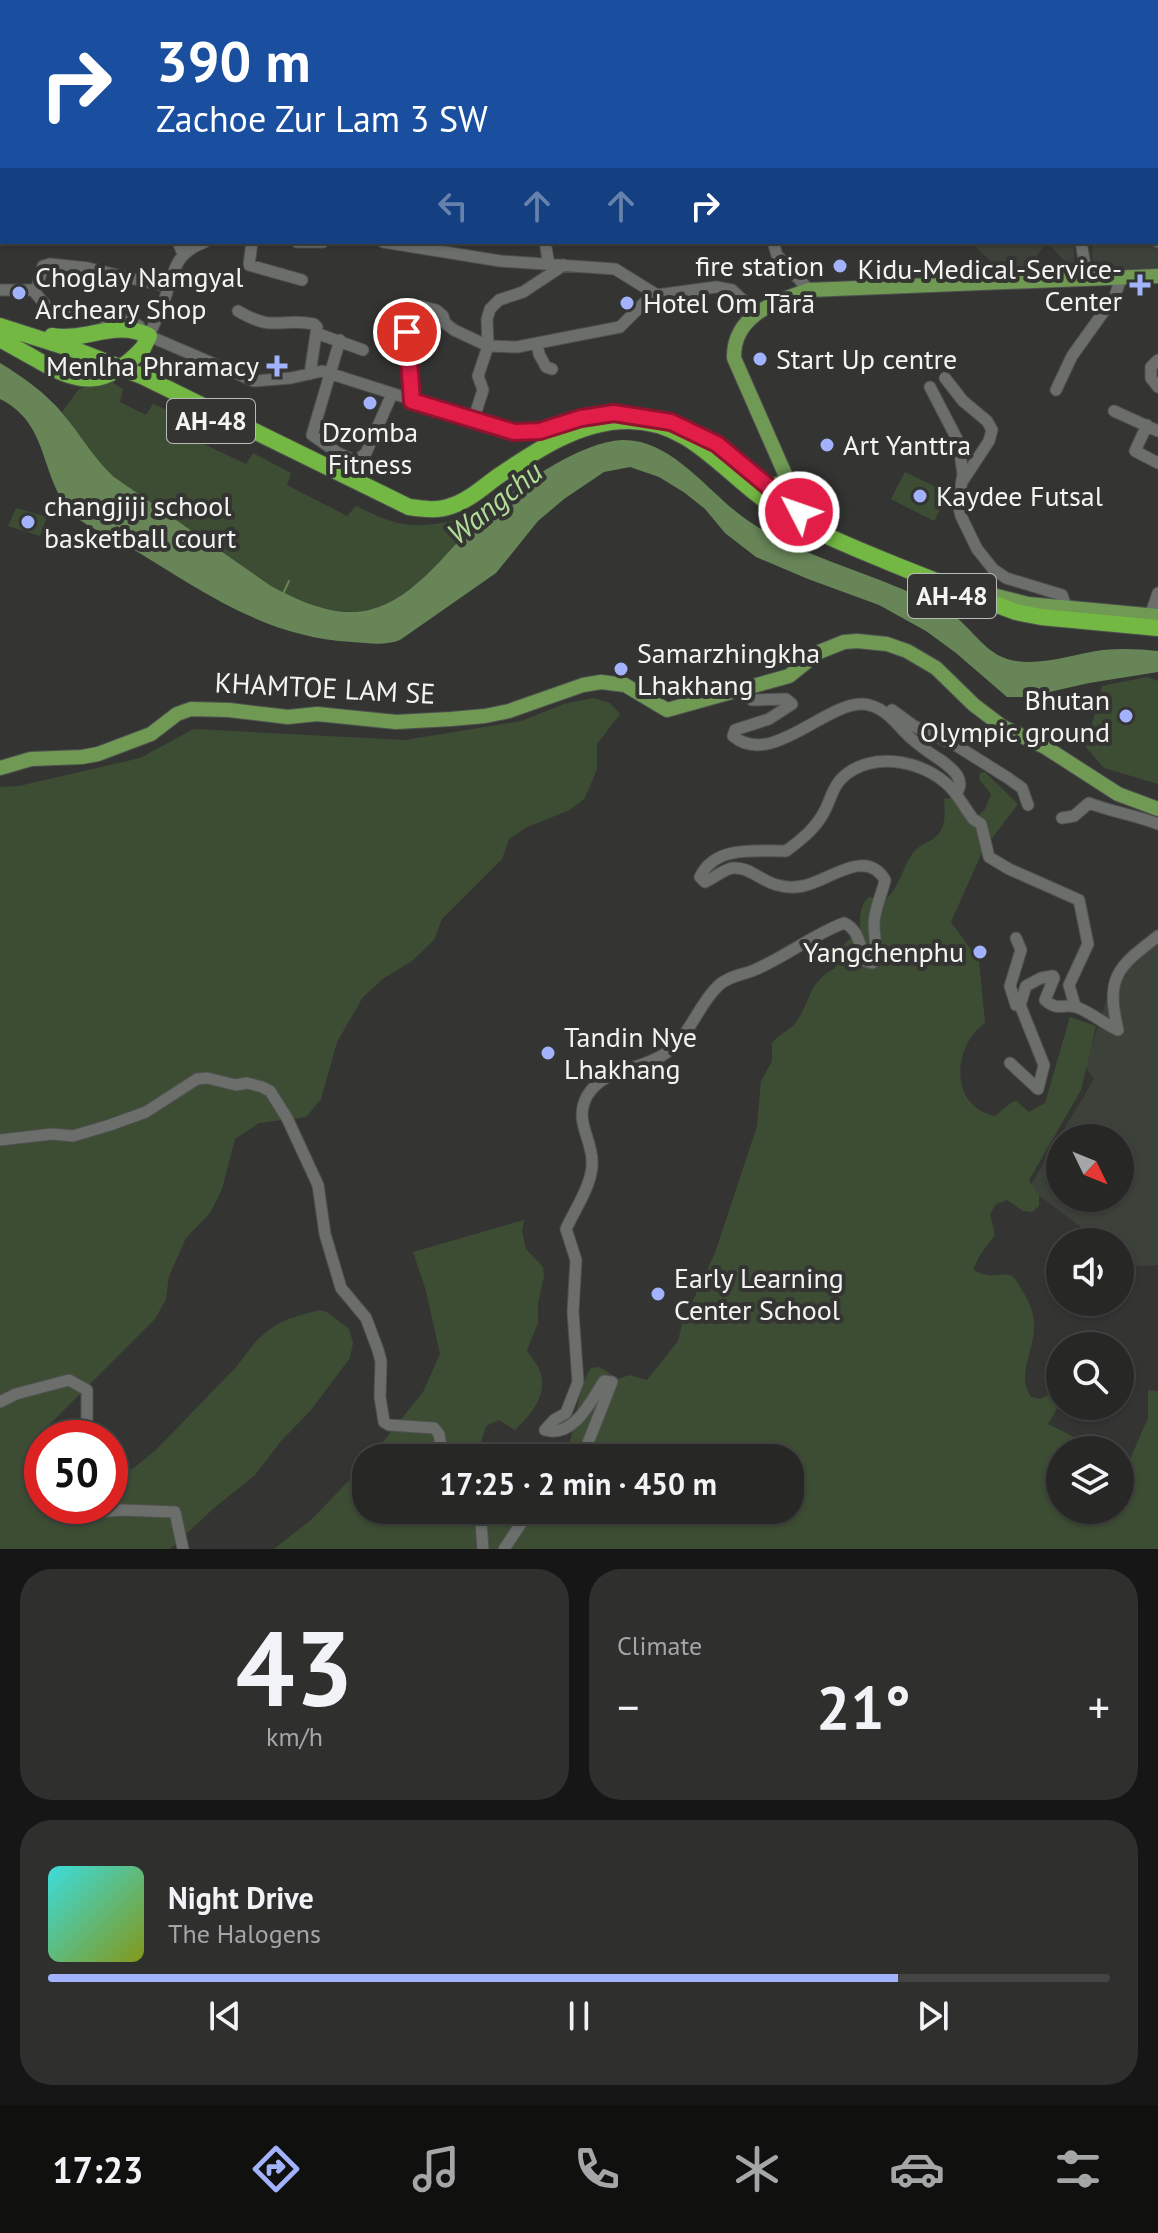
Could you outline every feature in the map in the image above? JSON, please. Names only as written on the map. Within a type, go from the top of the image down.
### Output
[{"type":"highway","points":[[123,328],[143,339],[118,370],[92,380],[75,378],[34,358],[4,332],[69,338],[123,328]]},
{"type":"highway","name":"AH-48","points":[[4,332],[142,376],[409,507],[449,507],[468,498],[553,442],[592,427],[624,421],[651,422],[675,430],[701,446],[723,472]]},
{"type":"highway","name":"AH-48","points":[[4,332],[137,384],[386,510],[424,519],[462,512],[557,450],[612,432],[644,431],[694,454],[723,472],[774,492],[816,533],[1016,612],[1041,617],[1155,620]]},
{"type":"highway","name":"AH-48","points":[[774,492],[797,533],[1001,616],[1057,629],[1158,636]]},
{"type":"main road","points":[[1155,620],[1001,598],[827,529],[794,509],[774,492],[782,467],[734,358],[734,343],[737,334],[757,313],[778,301],[809,290],[1158,276]]},
{"type":"main road","name":"KHAMTOE LAM SE","points":[[0,768],[31,759],[98,754],[151,734],[177,714],[191,709],[288,717],[317,714],[396,722],[485,716],[601,682],[625,685],[667,710],[795,674],[819,652],[844,642],[857,641],[887,644],[907,651],[936,668],[974,705],[1003,727],[1045,747],[1118,794],[1158,809]]},
{"type":"street","points":[[252,244],[249,265],[302,280]]},
{"type":"street","points":[[395,244],[483,259],[615,269],[657,295]]},
{"type":"street","points":[[545,244],[549,265]]},
{"type":"street","points":[[774,244],[777,255],[809,290]]},
{"type":"street","points":[[1081,244],[1087,277]]},
{"type":"street","points":[[143,339],[168,287],[181,248]]},
{"type":"street","points":[[36,291],[43,266],[50,264],[88,268],[168,287]]},
{"type":"street","points":[[473,421],[483,390],[478,376],[488,346],[487,319],[494,304],[523,292],[565,265]]},
{"type":"street","points":[[1056,390],[1072,356],[1115,296],[1121,278]]},
{"type":"street","points":[[412,401],[407,332],[420,306],[436,310],[454,330],[488,346],[517,347],[620,327],[646,301],[657,295],[716,287],[732,290],[757,313]]},
{"type":"street","points":[[0,290],[36,291]]},
{"type":"street","points":[[36,291],[47,307],[54,310],[132,322],[139,326],[143,339]]},
{"type":"street","points":[[238,311],[269,325],[314,324],[316,333],[310,374]]},
{"type":"street","points":[[316,333],[363,350]]},
{"type":"street","points":[[143,339],[254,381],[322,371],[514,432],[540,431],[581,418],[614,413],[671,422],[717,444],[774,492]]},
{"type":"street","points":[[340,340],[312,435],[356,461],[366,453],[392,394]]},
{"type":"street","points":[[537,343],[546,367],[552,369]]},
{"type":"street","points":[[1158,360],[1151,367],[1151,378],[1158,387]]},
{"type":"street","points":[[945,378],[992,430],[989,441],[962,483]]},
{"type":"street","points":[[930,387],[958,441],[962,483],[958,504],[961,516],[984,559],[1006,578],[1062,595],[1067,609]]},
{"type":"street","points":[[1114,411],[1152,428],[1135,451],[1158,463]]},
{"type":"street","points":[[1155,620],[1158,593]]},
{"type":"street","points":[[740,688],[752,700],[786,699],[792,704],[769,719],[735,730],[733,736],[740,742],[752,746],[765,744],[806,729],[845,708],[872,705],[890,710],[1008,778],[1022,788],[1028,805]]},
{"type":"street","points":[[872,705],[954,770],[961,788],[956,794]]},
{"type":"street","points":[[588,1444],[612,1382],[604,1381],[583,1415],[566,1428],[554,1432],[545,1430],[566,1413],[578,1382],[573,1312],[576,1260],[566,1229],[593,1163],[582,1128],[581,1110],[588,1093],[617,1072],[653,1062],[669,1051],[722,982],[771,962],[831,928],[844,923],[852,926],[865,961],[872,963],[877,953],[874,924],[885,880],[880,870],[870,865],[856,866],[821,881],[786,887],[773,885],[745,869],[730,868],[705,882],[700,877],[713,861],[756,849],[786,851],[813,828],[825,810],[829,794],[852,770],[894,762],[917,765],[956,794],[973,819],[981,824],[989,857],[1051,889],[1073,896],[1080,903],[1088,944],[1069,985],[1075,1006]]},
{"type":"street","points":[[1062,818],[1074,816],[1089,803],[1158,824]]},
{"type":"street","points":[[1010,1063],[1038,1089],[1044,1065],[1020,1005],[1026,986],[1053,976],[1045,1000],[1062,1008],[1075,1006],[1118,1030],[1112,993],[1117,972],[1158,936]]},
{"type":"street","points":[[1016,938],[1021,950],[1010,986],[1016,1005],[1020,1005]]},
{"type":"street","points":[[0,1140],[52,1134],[73,1136],[110,1125],[146,1112],[197,1079],[207,1078],[236,1085],[247,1083],[270,1091],[287,1118],[318,1185],[325,1234],[341,1288],[366,1318],[378,1350],[384,1422],[434,1428],[441,1444]]},
{"type":"street","points":[[0,1402],[16,1394],[69,1380],[87,1390],[87,1420]]},
{"type":"street","points":[[128,1510],[175,1512],[183,1549]]},
{"type":"street","points":[[481,1524],[483,1549]]},
{"type":"street","points":[[504,1549],[521,1524]]},
{"type":"shaded area","points":[[972,244],[1045,245],[1027,268],[998,268]]},
{"type":"shaded area","points":[[1048,244],[1074,244],[1074,264],[1065,261]]},
{"type":"shaded area","points":[[1092,244],[1158,244],[1158,269],[1093,272]]},
{"type":"shaded area","points":[[0,363],[49,399],[114,477],[271,586],[318,607],[356,612],[387,604],[418,583],[472,527],[520,486],[581,451],[622,440],[658,448],[674,458],[733,509],[769,534],[946,610],[1002,657],[1013,661],[1039,662],[1103,650],[1151,650],[1158,651],[1158,672],[1027,697],[1007,697],[926,631],[879,605],[756,557],[725,533],[705,509],[685,493],[659,477],[630,467],[604,472],[564,499],[538,521],[496,573],[400,640],[382,644],[352,642],[289,631],[260,621],[206,594],[73,514],[54,485],[37,437],[16,410],[0,399]]},
{"type":"shaded area","points":[[110,381],[123,389],[120,402],[146,415],[153,404],[192,421],[187,436],[246,464],[253,453],[291,473],[287,485],[347,516],[356,506],[406,524],[430,525],[460,519],[469,530],[425,577],[385,605],[351,612],[331,610],[302,601],[245,570],[137,495],[96,460],[62,412],[79,389]]},
{"type":"shaded area","name":"Kaydee Futsal","points":[[905,472],[948,493],[934,521],[891,499]]},
{"type":"shaded area","name":"changjiji school basketball court","points":[[16,508],[47,517],[40,536],[8,526]]},
{"type":"shaded area","name":"Bhutan Olympic ground","points":[[1147,677],[1158,681],[1158,784],[1104,768],[1086,747],[1102,686]]},
{"type":"shaded area","points":[[593,698],[610,703],[620,714],[597,744],[597,769],[585,798],[570,810],[527,827],[509,839],[502,859],[442,919],[434,940],[412,961],[384,978],[363,997],[337,1042],[321,1099],[306,1117],[259,1123],[235,1139],[222,1189],[210,1213],[186,1238],[169,1276],[166,1299],[155,1319],[54,1420],[24,1420],[24,1524],[128,1524],[128,1470],[156,1450],[236,1367],[258,1339],[274,1326],[319,1310],[327,1312],[349,1329],[353,1343],[350,1358],[311,1410],[281,1441],[255,1475],[170,1549],[0,1549],[0,787],[19,786],[140,758],[194,729],[405,740],[521,721],[564,704]]},
{"type":"shaded area","points":[[985,772],[1018,804],[983,850],[951,922],[979,961],[985,1023],[966,1046],[960,1075],[969,1101],[995,1116],[1012,1102],[1016,1101],[1029,1112],[1045,1103],[1070,1017],[1096,1026],[1081,1090],[1061,1124],[1046,1124],[1046,1151],[1029,1180],[1039,1195],[1039,1206],[1032,1212],[1023,1211],[1007,1200],[996,1204],[990,1214],[995,1235],[973,1269],[986,1275],[1010,1275],[1017,1282],[1031,1308],[1034,1323],[1025,1373],[1026,1385],[1031,1397],[1040,1399],[1046,1396],[1046,1420],[1050,1420],[1048,1424],[1072,1436],[1046,1436],[1046,1524],[1134,1524],[1134,1450],[1148,1418],[1148,1390],[1158,1391],[1158,1549],[274,1549],[312,1519],[352,1478],[352,1524],[804,1524],[804,1444],[568,1444],[582,1389],[591,1368],[599,1367],[619,1379],[629,1375],[647,1380],[678,1341],[682,1324],[715,1253],[757,1126],[761,1081],[772,1061],[772,1043],[797,1021],[815,985],[835,968],[844,944],[860,931],[861,912],[866,900],[873,898],[877,904],[890,895],[913,853],[938,834],[943,826],[944,799],[951,798],[977,817],[985,809],[991,794],[979,779],[980,773]]},
{"type":"shaded area","points":[[1158,933],[1158,1265],[1134,1265],[1134,1228],[1082,1228],[1061,1212],[1134,1212],[1134,1124],[1067,1124],[1094,1079],[1085,1066],[1117,968]]},
{"type":"shaded area","points":[[1046,1159],[1046,1201],[1029,1188]]},
{"type":"shaded area","points":[[524,1220],[522,1231],[526,1249],[543,1267],[544,1276],[538,1303],[538,1323],[527,1350],[538,1366],[542,1389],[532,1411],[515,1430],[499,1420],[486,1426],[482,1444],[381,1444],[423,1392],[440,1354],[426,1291],[413,1252]]},
{"type":"waterway","points":[[283,594],[289,581]]},
{"type":"place","name":"fire station","points":[[840,266]]},
{"type":"place","name":"Kidu-Medical-Service- Center","points":[[1140,285]]},
{"type":"place","name":"Choglay Namgyal Archeary Shop","points":[[19,293]]},
{"type":"place","name":"Hotel Om Tārā","points":[[627,303]]},
{"type":"place","name":"Start Up centre","points":[[760,359]]},
{"type":"place","name":"Menlha Phramacy","points":[[277,366]]},
{"type":"place","name":"Dzomba Fitness","points":[[370,403]]},
{"type":"place","name":"Art Yanttra","points":[[827,445]]},
{"type":"place","name":"Kaydee Futsal","points":[[920,496]]},
{"type":"place","name":"changjiji school basketball court","points":[[28,522]]},
{"type":"place","name":"Samarzhingkha Lhakhang","points":[[621,669]]},
{"type":"place","name":"Bhutan Olympic ground","points":[[1126,716]]},
{"type":"place","name":"Yangchenphu","points":[[980,952]]},
{"type":"place","name":"Tandin Nye Lhakhang","points":[[548,1053]]},
{"type":"place","name":"Early Learning Center School","points":[[658,1294]]},
{"type":"route","points":[[407,332],[412,401],[514,432],[540,431],[581,418],[614,413],[671,422],[717,444],[799,512]]},
{"type":"water label","name":"Wangchu","points":[[495,503]]}]
